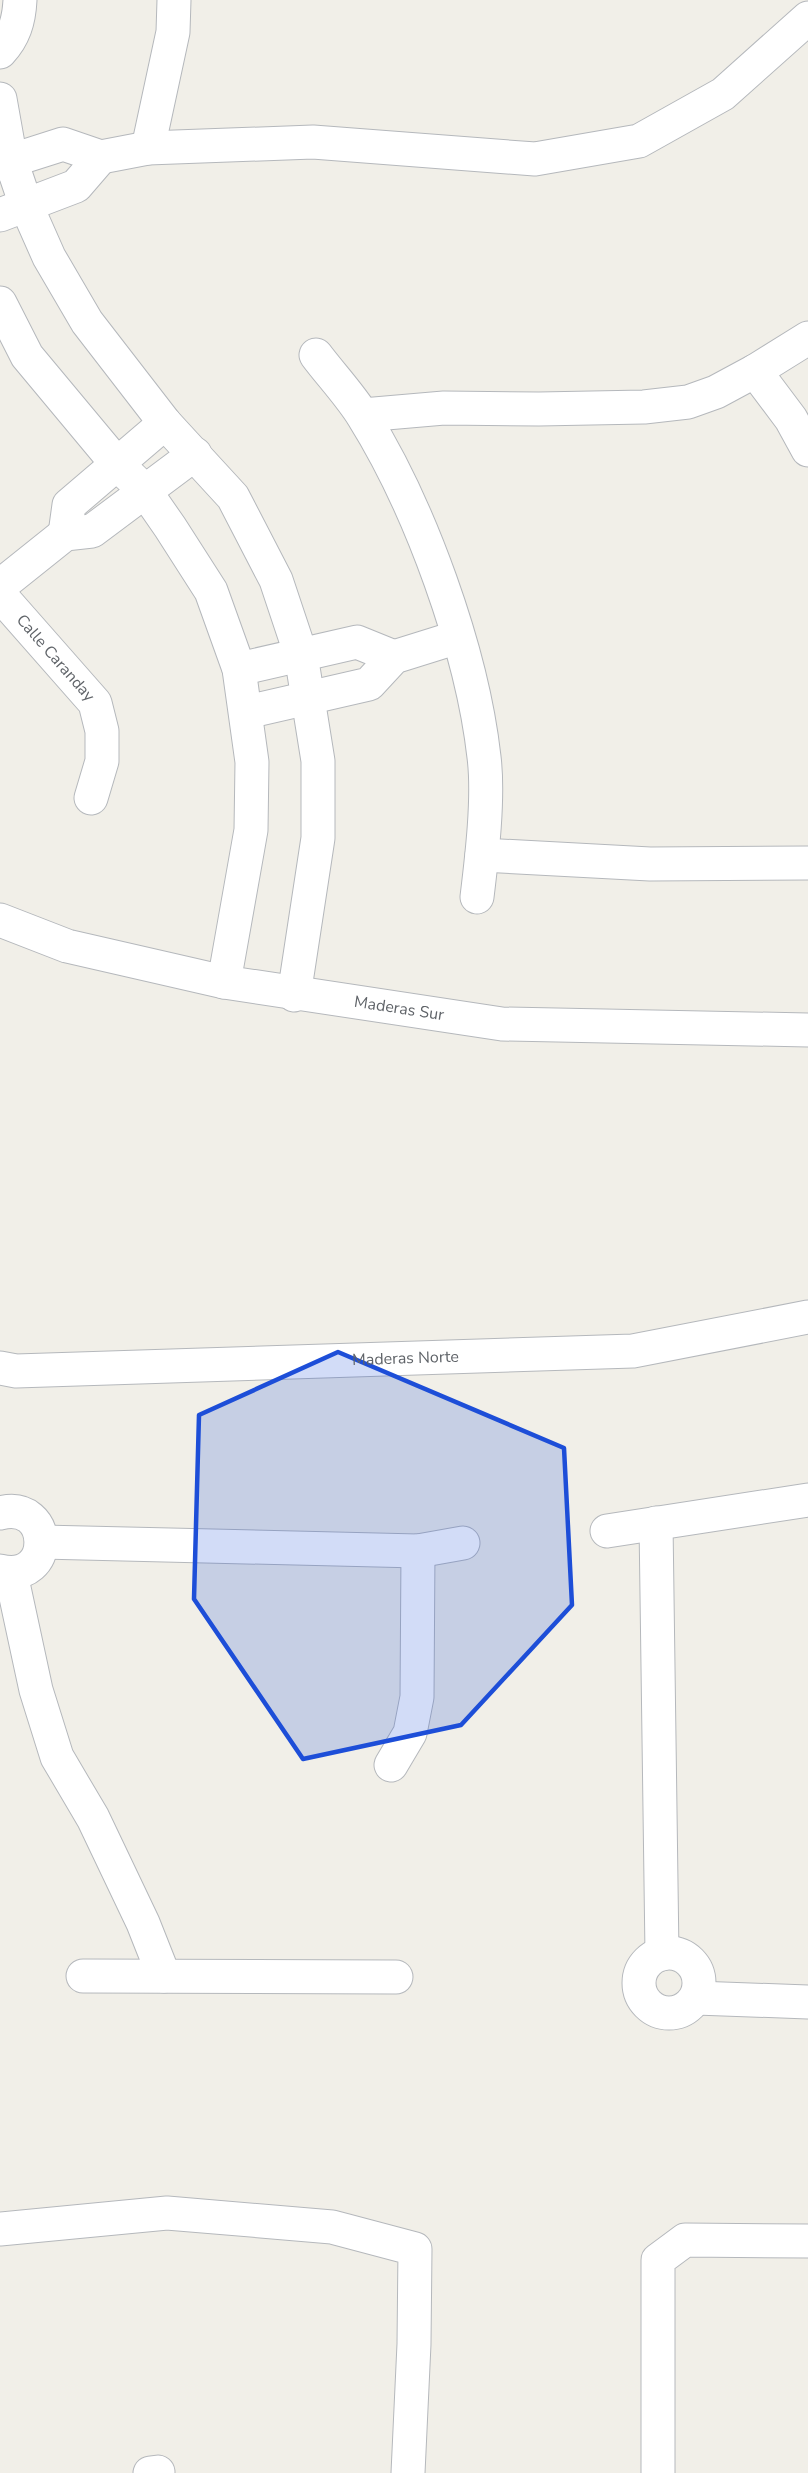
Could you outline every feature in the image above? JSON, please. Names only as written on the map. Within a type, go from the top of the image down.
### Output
[{"type":"street","points":[[0,52],[10,42],[19,19],[20,0]]},
{"type":"street","points":[[148,148],[173,32],[174,0]]},
{"type":"street","points":[[6,163],[63,144],[101,157],[148,148],[313,142],[535,159],[639,141],[723,94],[808,18]]},
{"type":"street","points":[[0,99],[13,210],[49,257],[87,322],[165,423],[233,497],[276,580],[301,655],[318,761],[318,838],[294,995]]},
{"type":"street","points":[[13,210],[76,186],[101,157]]},
{"type":"street","points":[[0,303],[27,356],[117,464],[145,491],[210,591],[239,669],[247,712],[252,762],[251,830],[224,982]]},
{"type":"street","points":[[363,415],[444,408],[538,409],[644,406],[688,402],[716,392],[755,372],[808,338]]},
{"type":"street","points":[[316,355],[363,415],[401,486],[438,576],[459,638],[472,686],[484,759],[482,855],[477,897]]},
{"type":"street","points":[[755,372],[791,419],[808,450]]},
{"type":"street","points":[[65,534],[69,505],[165,423]]},
{"type":"street","points":[[0,586],[65,534],[92,531],[195,454]]},
{"type":"street","name":"Calle Caranday","points":[[0,595],[95,703],[102,731],[102,761],[91,798]]},
{"type":"street","points":[[247,712],[369,684],[394,657],[459,638]]},
{"type":"street","points":[[239,669],[357,642],[394,657]]},
{"type":"street","points":[[482,855],[650,864],[808,863]]},
{"type":"street","name":"Maderas Sur","points":[[0,921],[68,946],[224,982],[294,995],[502,1024],[808,1030]]},
{"type":"street","name":"Maderas Norte","points":[[0,1368],[28,1370],[633,1351],[808,1317]]},
{"type":"street","points":[[607,1531],[808,1500]]},
{"type":"street","points":[[0,1513],[10,1511],[27,1515],[38,1526],[42,1542],[39,1558],[27,1569],[5,1572],[36,1690],[57,1757],[93,1818],[143,1923],[164,1976]]},
{"type":"street","points":[[656,1522],[662,1954]]},
{"type":"street","points":[[42,1542],[418,1551],[463,1543]]},
{"type":"street","points":[[391,1765],[410,1733],[417,1697],[418,1551]]},
{"type":"street","points":[[662,1954],[679,1954],[693,1965],[700,1981],[696,1998],[681,2012],[661,2013],[645,2002],[638,1983],[645,1965],[662,1954]]},
{"type":"street","points":[[83,1976],[396,1977]]},
{"type":"street","points":[[696,1998],[808,2002]]},
{"type":"street","points":[[0,2229],[167,2213],[332,2227],[415,2250],[414,2344],[408,2473]]},
{"type":"street","points":[[657,2473],[658,2260],[685,2240],[808,2241]]},
{"type":"highlighted area","points":[[338,1352],[564,1448],[572,1605],[461,1725],[303,1759],[194,1599],[199,1415]]}]
